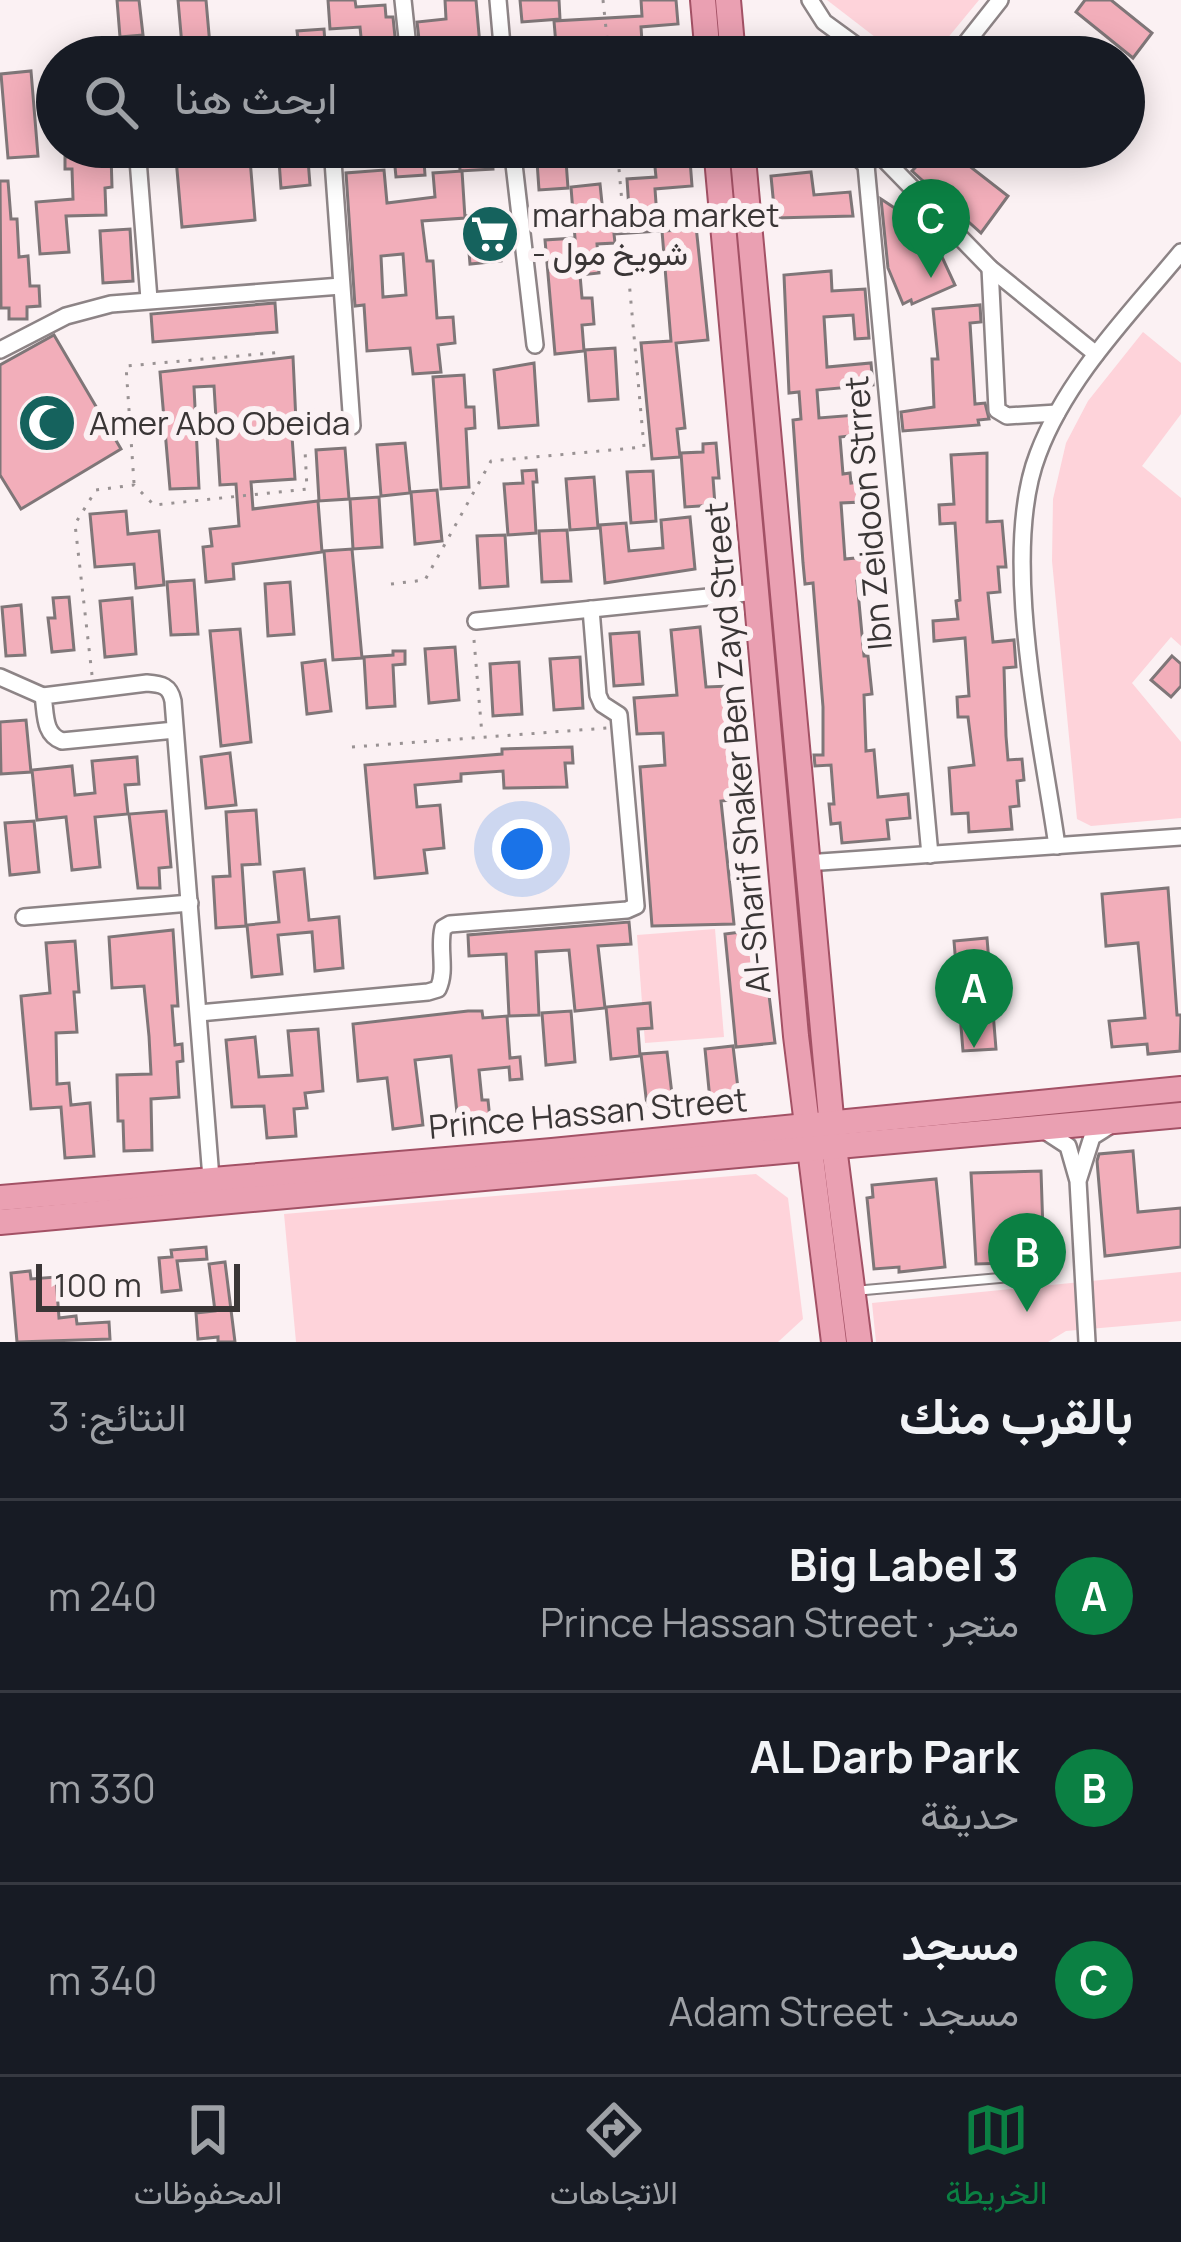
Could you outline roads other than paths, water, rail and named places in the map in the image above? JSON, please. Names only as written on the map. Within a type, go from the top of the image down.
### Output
[{"type":"main road","points":[[703,0],[706,36]]},
{"type":"main road","points":[[728,0],[733,36]]},
{"type":"main road","name":"Al-Sharif Shaker Ben Zayd Street","points":[[718,168],[757,592],[806,862],[827,1070],[820,1135]]},
{"type":"main road","name":"Al-Sharif Shaker Ben Zayd Street","points":[[744,168],[756,294],[800,1069],[820,1135],[832,1329]]},
{"type":"main road","points":[[729,296],[756,294]]},
{"type":"main road","points":[[800,1069],[789,1104],[764,1143],[794,1173],[827,1196],[876,1130],[827,1070]]},
{"type":"main road","name":"Prince Hassan Street","points":[[0,1222],[360,1179],[764,1143],[1181,1089]]},
{"type":"main road","name":"Prince Hassan Street","points":[[876,1130],[1038,1129],[1181,1115]]},
{"type":"main road","name":"Prince Hassan Street","points":[[0,1198],[212,1178],[360,1179]]},
{"type":"main road","name":"Al-Sharif Shaker Ben Zayd Street","points":[[827,1196],[853,1291],[859,1342]]},
{"type":"main road","points":[[819,1342],[832,1329]]},
{"type":"street","points":[[403,0],[407,36]]},
{"type":"street","points":[[498,0],[501,36]]},
{"type":"street","points":[[810,0],[824,22],[843,36]]},
{"type":"street","points":[[972,36],[1000,0]]},
{"type":"street","points":[[139,168],[149,299]]},
{"type":"street","points":[[333,168],[352,426]]},
{"type":"street","points":[[514,168],[535,345]]},
{"type":"street","name":"Ibn Zeidoon Strret","points":[[876,168],[930,855]]},
{"type":"street","points":[[888,168],[990,268],[1096,354]]},
{"type":"street","points":[[1057,846],[1025,616],[1022,560],[1029,482],[1057,413],[1096,354],[1181,251]]},
{"type":"street","points":[[990,268],[997,410],[1015,417],[1057,413]]},
{"type":"street","points":[[0,350],[66,316],[149,299],[341,286]]},
{"type":"street","points":[[476,621],[757,592]]},
{"type":"street","points":[[199,1013],[428,992],[438,989],[443,977],[441,938],[443,928],[450,924],[636,906],[621,728],[619,715],[602,704],[598,695],[591,610]]},
{"type":"street","points":[[0,677],[43,696],[162,685],[171,692],[212,1178]]},
{"type":"street","points":[[43,696],[47,728],[62,741],[175,730]]},
{"type":"street","points":[[806,862],[1181,837]]},
{"type":"street","points":[[24,917],[190,903]]},
{"type":"street","points":[[1078,1181],[1092,1137],[1119,1121]]},
{"type":"street","points":[[1038,1129],[1068,1147],[1078,1181],[1087,1342]]},
{"type":"lane","points":[[853,1291],[1011,1277]]},
{"type":"place","name":"marhaba market - شويخ مول","points":[[490,234]]},
{"type":"place","name":"مسجد","points":[[931,278]]},
{"type":"place","name":"Amer Abo Obeida","points":[[47,423]]},
{"type":"place","name":"Big Label 3","points":[[974,1048]]},
{"type":"place","name":"AL Darb Park","points":[[1027,1312]]}]
